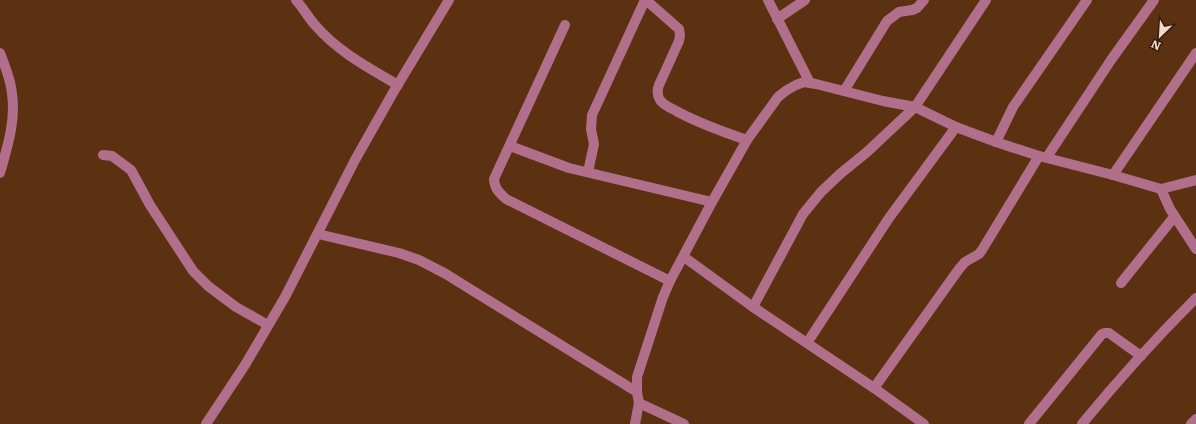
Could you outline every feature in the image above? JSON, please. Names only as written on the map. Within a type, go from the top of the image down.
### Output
[{"type":"street","points":[[296,0],[315,26],[333,42],[350,56],[398,85]]},
{"type":"street","points":[[206,424],[245,365],[285,297],[354,160],[449,0]]},
{"type":"street","points":[[588,172],[594,144],[591,129],[592,115],[646,0],[679,29],[680,35],[679,41],[659,85],[657,92],[659,99],[664,104],[712,129],[747,140]]},
{"type":"street","points":[[768,0],[810,83]]},
{"type":"street","points":[[777,19],[805,0]]},
{"type":"street","points":[[844,91],[886,21],[899,12],[917,8],[924,0]]},
{"type":"street","points":[[753,307],[802,214],[821,192],[840,174],[867,152],[915,107],[986,0]]},
{"type":"street","points":[[996,142],[1013,107],[1088,0]]},
{"type":"street","points":[[874,388],[959,269],[965,262],[979,254],[982,250],[1043,157],[1154,0]]},
{"type":"street","points":[[565,25],[494,179],[495,187],[506,199],[670,281]]},
{"type":"street","points":[[0,53],[6,67],[12,95],[12,117],[0,173]]},
{"type":"street","points":[[1113,175],[1196,53]]},
{"type":"street","points":[[635,424],[639,403],[637,377],[663,297],[670,281],[747,140],[778,97],[786,90],[796,85],[804,82],[810,83],[883,101],[915,107],[956,127],[996,142],[1043,157],[1161,189],[1196,180]]},
{"type":"street","points":[[807,343],[889,218],[956,127]]},
{"type":"street","points":[[510,146],[563,166],[712,202]]},
{"type":"street","points":[[103,154],[112,156],[131,170],[150,204],[193,271],[208,286],[236,307],[268,325]]},
{"type":"street","points":[[1161,189],[1174,217],[1196,249]]},
{"type":"street","points":[[1121,283],[1174,217]]},
{"type":"street","points":[[318,234],[419,260],[464,285],[637,392]]},
{"type":"street","points":[[684,256],[753,307],[874,388],[924,424]]},
{"type":"street","points":[[1082,424],[1141,356],[1196,298]]},
{"type":"street","points":[[1029,424],[1102,334],[1106,332],[1109,333],[1141,356]]},
{"type":"street","points":[[639,403],[684,424]]}]
